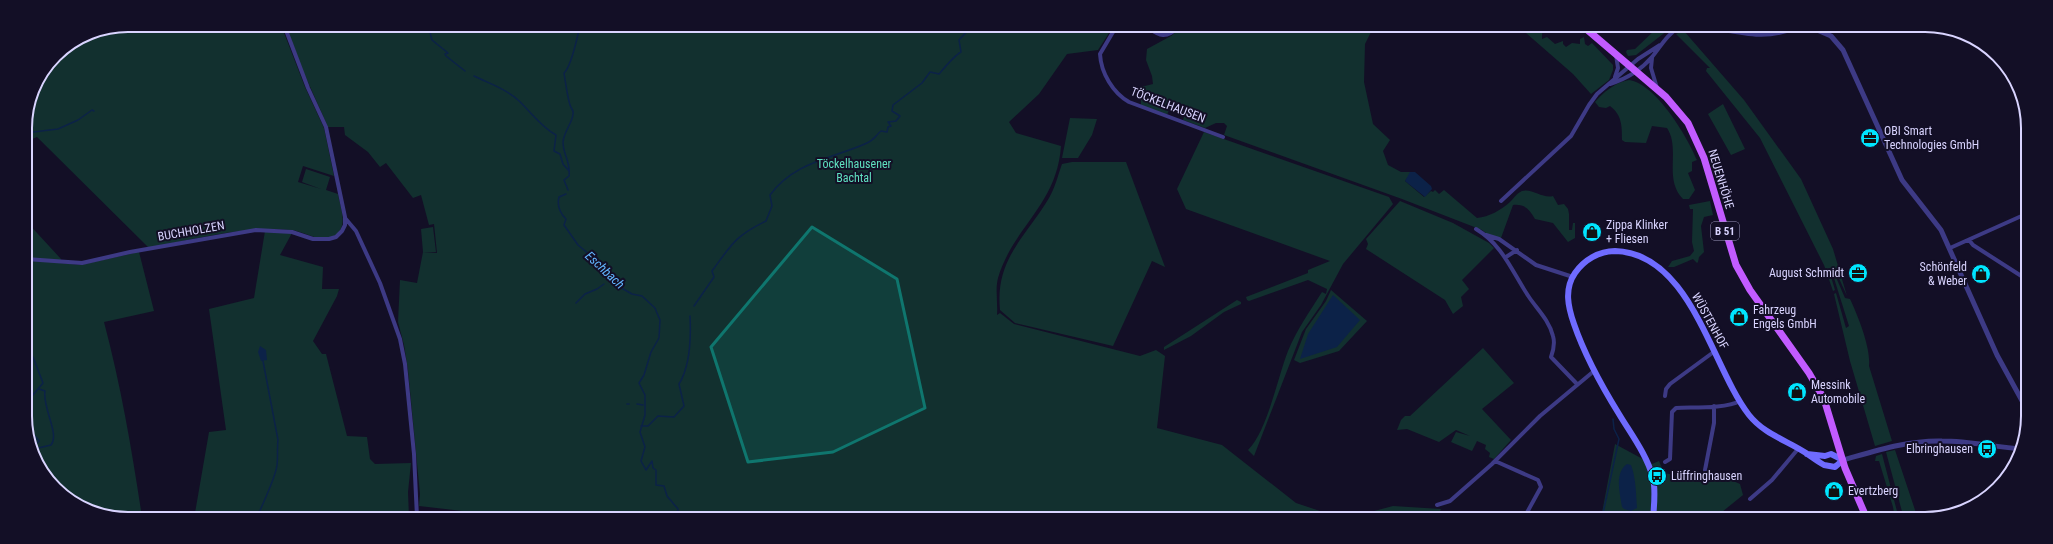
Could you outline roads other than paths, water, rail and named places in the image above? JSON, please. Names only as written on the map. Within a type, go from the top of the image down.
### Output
[{"type":"main road","name":"NEUENHÖHE","points":[[1590,32],[1658,89],[1678,109],[1696,138],[1704,158],[1736,265],[1750,290],[1818,386],[1829,411],[1843,460],[1864,512]]},
{"type":"main road","name":"WÜSTENHOF","points":[[1653,512],[1654,487],[1649,467],[1594,371],[1578,336],[1569,307],[1568,290],[1573,278],[1587,260],[1603,253],[1627,252],[1646,260],[1661,271],[1682,294],[1699,320],[1740,401],[1750,416],[1762,428],[1824,465],[1835,467],[1843,460],[1831,454],[1825,456],[1807,454]]},
{"type":"street","points":[[287,32],[308,88],[326,127],[345,217],[356,231],[394,317],[402,347],[415,472],[417,512]]},
{"type":"street","name":"TÖCKELHAUSEN","points":[[1113,32],[1100,54],[1106,75],[1117,94],[1129,102],[1223,137]]},
{"type":"street","points":[[1153,32],[1164,36],[1173,32]]},
{"type":"street","points":[[1501,201],[1571,136],[1591,102],[1600,91],[1649,51],[1660,45],[1674,32]]},
{"type":"street","points":[[1736,32],[1752,35],[1782,32]]},
{"type":"street","points":[[1822,32],[1831,36],[1840,46],[1902,180],[1939,226],[1997,355],[2021,399]]},
{"type":"street","points":[[1612,82],[1636,71],[1652,57],[1660,45]]},
{"type":"street","points":[[1612,82],[1618,68],[1615,53]]},
{"type":"street","points":[[1652,57],[1651,68],[1658,89]]},
{"type":"street","points":[[1950,248],[2021,216]]},
{"type":"street","name":"BUCHHOLZEN","points":[[32,259],[82,263],[130,252],[256,230],[292,232],[312,239],[329,239],[336,237],[342,231],[346,225],[345,217]]},
{"type":"street","points":[[1476,230],[1499,239],[1517,250],[1536,265],[1573,278]]},
{"type":"street","points":[[1484,234],[1506,257],[1515,276],[1544,316],[1553,335],[1555,346],[1551,357],[1577,384]]},
{"type":"street","points":[[1969,240],[1973,245],[2021,276]]},
{"type":"street","points":[[1506,257],[1517,250]]},
{"type":"street","points":[[1666,396],[1666,389],[1670,384],[1715,350]]},
{"type":"street","points":[[1437,505],[1450,501],[1496,461],[1538,418],[1594,371]]},
{"type":"street","points":[[1665,462],[1670,459],[1672,412],[1676,408],[1714,406],[1740,401]]},
{"type":"street","points":[[1705,470],[1714,423],[1714,406]]},
{"type":"street","points":[[1843,460],[1896,446],[1940,441],[1967,442],[2016,448]]},
{"type":"street","points":[[1750,499],[1772,480],[1798,449]]},
{"type":"street","points":[[1496,461],[1538,480],[1541,487],[1527,512]]},
{"type":"water","points":[[1410,172],[1415,172],[1431,186],[1432,189],[1425,197],[1405,181]]},
{"type":"water","points":[[1333,295],[1360,320],[1337,347],[1300,359],[1308,334]]},
{"type":"water","points":[[260,346],[266,350],[267,360],[261,361],[258,352]]},
{"type":"water","points":[[1627,464],[1631,465],[1633,470],[1636,492],[1637,508],[1631,511],[1622,507],[1619,490],[1620,473]]},
{"type":"waterway","points":[[430,32],[432,40],[448,53],[445,54],[446,56],[465,71]]},
{"type":"waterway","name":"Eschbach","points":[[568,190],[564,180],[569,176],[569,167],[563,142],[572,118],[573,110],[570,106],[564,73],[572,58],[579,32]]},
{"type":"waterway","points":[[694,306],[714,277],[712,271],[730,247],[747,231],[766,221],[772,206],[770,195],[780,184],[802,168],[867,143],[881,131],[887,132],[888,127],[891,126],[888,122],[896,121],[900,116],[892,111],[893,105],[922,83],[930,72],[939,74],[961,52],[959,40],[966,32]]},
{"type":"waterway","points":[[474,76],[503,89],[514,96],[541,124],[556,135],[554,151],[560,154],[563,164],[569,171]]},
{"type":"waterway","points":[[32,132],[58,129],[78,120],[92,110],[94,111]]},
{"type":"waterway","name":"Eschbach","points":[[566,194],[559,197],[559,206],[566,219],[564,225],[578,245],[601,264],[618,286],[632,294],[642,296],[655,308],[660,320],[659,338],[651,352],[644,375],[639,383],[645,395],[645,415],[640,432],[645,447],[641,461],[646,470],[652,461],[653,468],[656,470],[656,485],[664,486],[667,496],[678,509],[677,512]]},
{"type":"waterway","points":[[576,303],[585,294],[604,284]]},
{"type":"waterway","points":[[641,426],[648,426],[658,416],[674,417],[684,406],[679,384],[683,377],[688,360],[690,316]]},
{"type":"waterway","points":[[32,357],[43,383],[32,396]]},
{"type":"waterway","points":[[259,512],[276,470],[278,440],[263,361]]},
{"type":"waterway","points":[[38,448],[51,445],[53,440],[52,427],[46,405],[45,391],[39,389]]},
{"type":"waterway","points":[[32,396],[32,409]]},
{"type":"waterway","points":[[637,404],[643,405]]},
{"type":"waterway","points":[[1603,512],[1619,439],[1614,429],[1613,419]]},
{"type":"waterway","points":[[34,435],[39,441],[36,444]]},
{"type":"place","name":"OBI Smart Technologies GmbH","points":[[1870,138]]},
{"type":"place","name":"Zippa Klinker + Fliesen","points":[[1592,232]]},
{"type":"place","name":"August Schmidt","points":[[1858,273]]},
{"type":"place","name":"Schönfeld & Weber","points":[[1981,274]]},
{"type":"place","name":"Fahrzeug Engels GmbH","points":[[1739,317]]},
{"type":"place","name":"Messink Automobile","points":[[1797,392]]},
{"type":"place","name":"Elbringhausen","points":[[1987,449]]},
{"type":"place","name":"Lüffringhausen","points":[[1657,476]]},
{"type":"place","name":"Evertzberg","points":[[1834,491]]},
{"type":"park label","name":"Töckelhausener Bachtal","points":[[854,171]]}]
